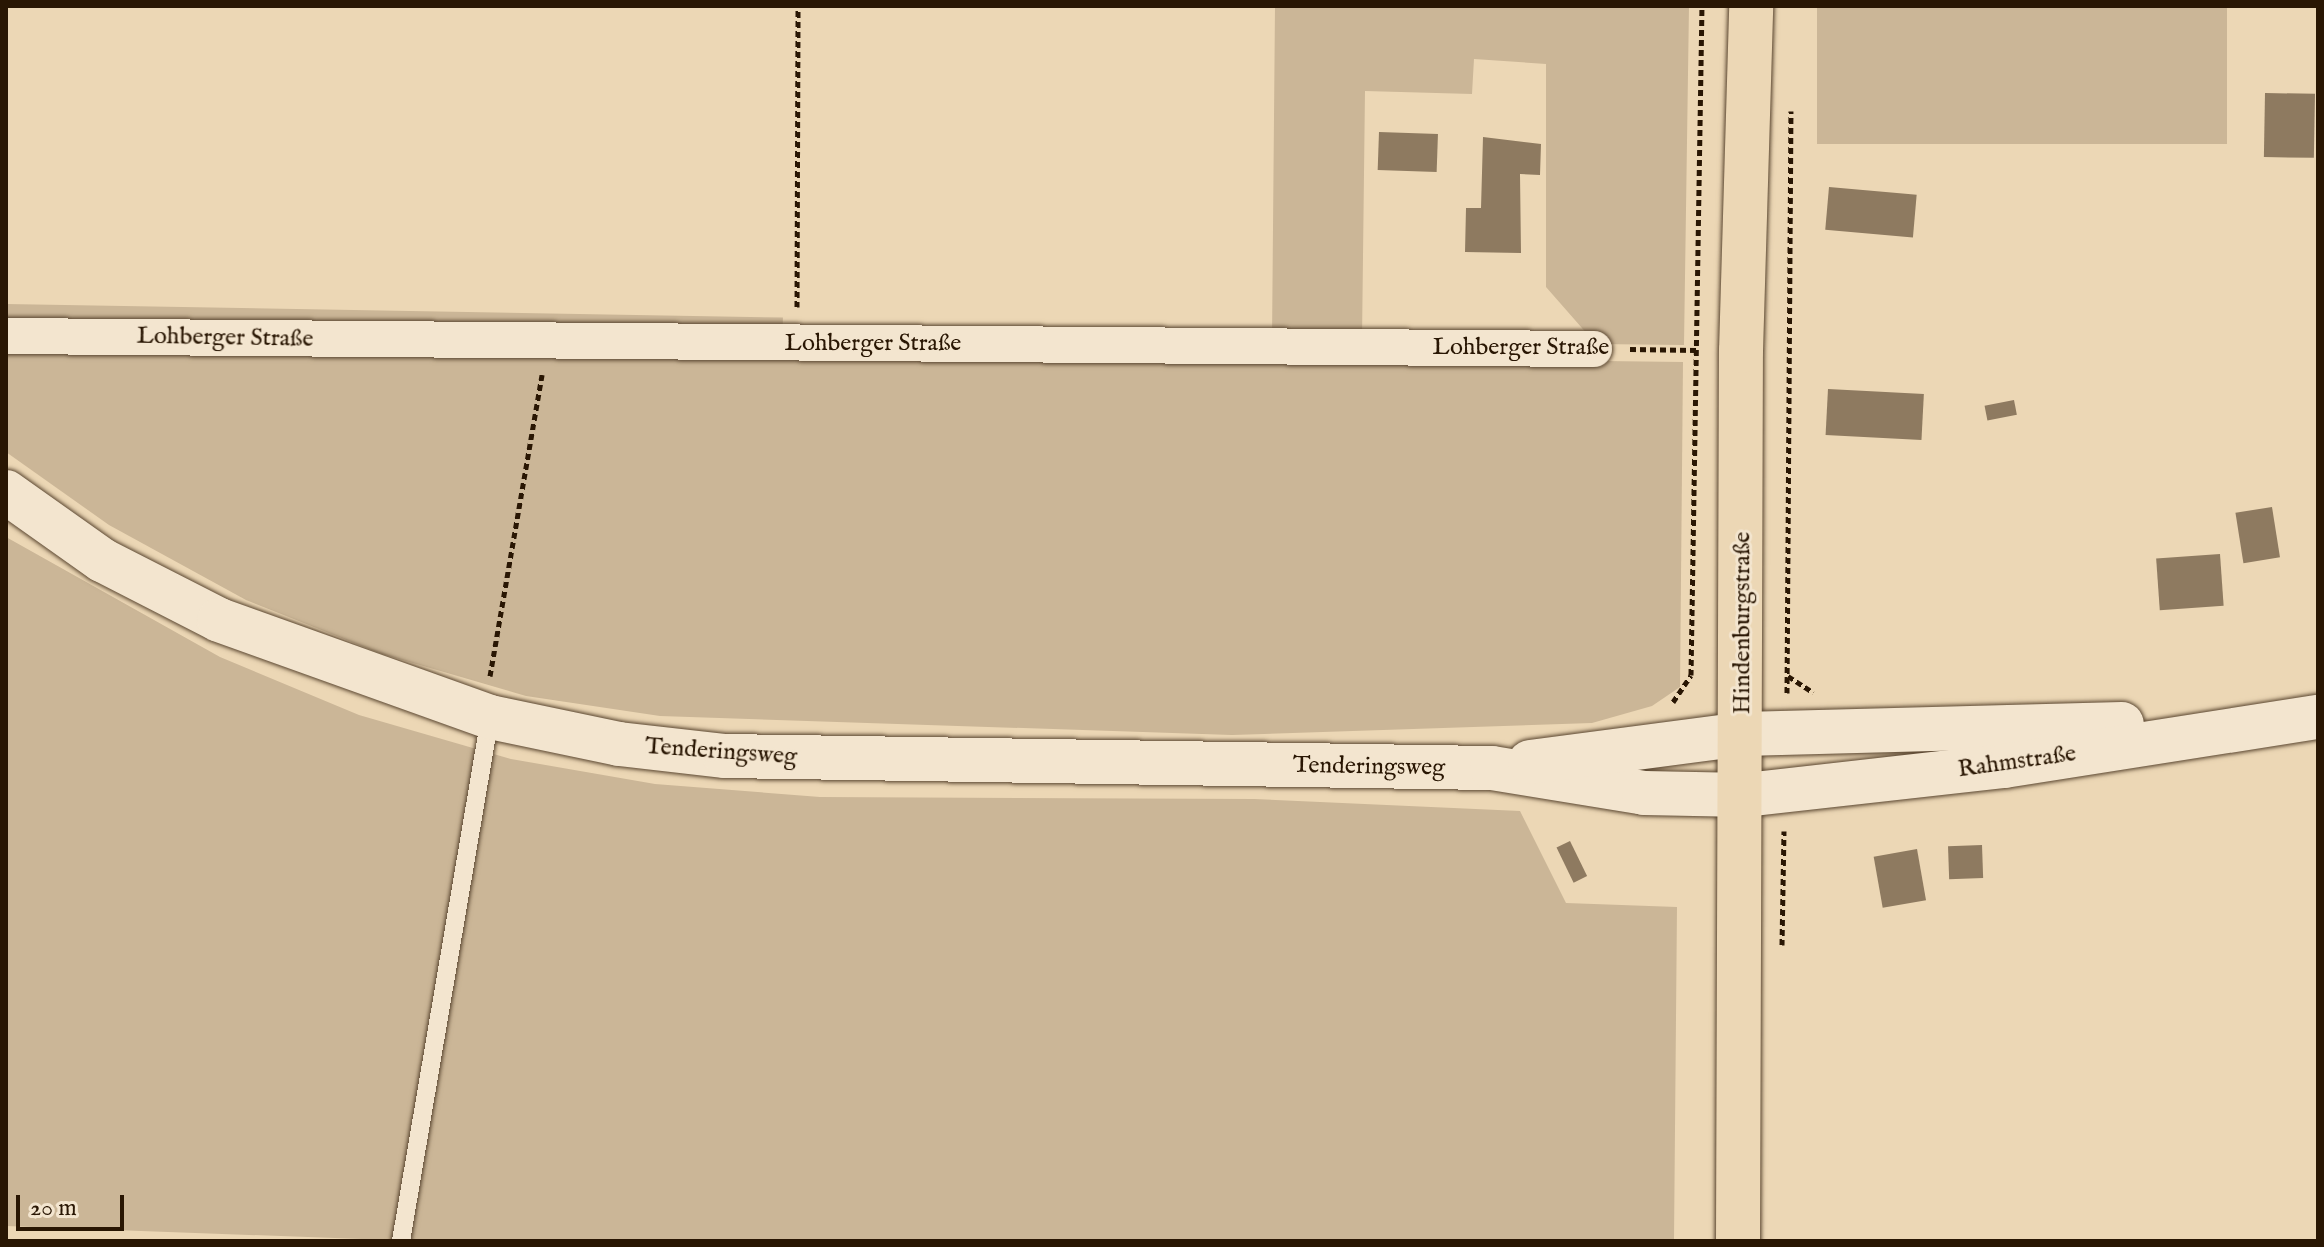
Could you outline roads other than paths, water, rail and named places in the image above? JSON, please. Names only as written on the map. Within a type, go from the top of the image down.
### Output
[{"type":"main road","name":"Hindenburgstraße","points":[[1738,1241],[1745,795],[1741,351],[1751,6]]},
{"type":"street","name":"Lohberger Straße","points":[[6,336],[1594,349]]},
{"type":"street","name":"Tenderingsweg","points":[[6,492],[102,560],[219,620],[490,717],[725,756],[1492,768],[1644,793],[1745,795]]},
{"type":"street","name":"Rahmstraße","points":[[1743,734],[2303,719]]},
{"type":"street","name":"Rahmstraße","points":[[1745,795],[2004,766],[2303,719]]},
{"type":"street","name":"Tenderingsweg","points":[[1492,768],[1743,734]]},
{"type":"lane","points":[[401,1241],[490,717]]}]
